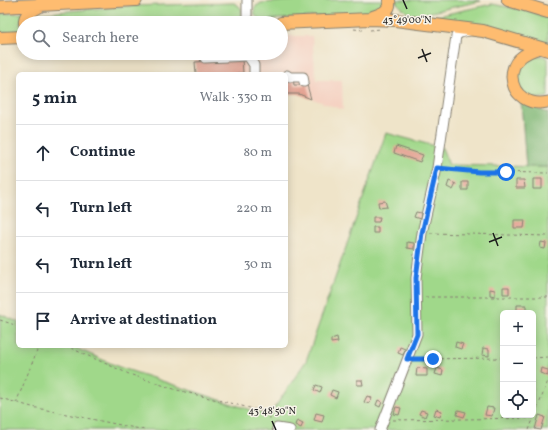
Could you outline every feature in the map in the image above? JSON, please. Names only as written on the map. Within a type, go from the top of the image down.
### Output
[{"type":"highway","points":[[0,7],[136,0]]},
{"type":"highway","points":[[370,24],[388,11],[389,0]]},
{"type":"highway","points":[[508,0],[542,10]]},
{"type":"highway","points":[[26,16],[41,5]]},
{"type":"highway","points":[[288,23],[445,26],[476,30],[544,49]]},
{"type":"highway","points":[[0,38],[16,37]]},
{"type":"main road","points":[[544,49],[524,55],[514,66],[512,74],[516,91],[521,97],[535,103],[548,102]]},
{"type":"street","points":[[247,0],[247,16]]},
{"type":"street","points":[[445,26],[456,36]]},
{"type":"street","points":[[456,36],[464,32],[476,30]]},
{"type":"street","points":[[380,430],[417,334],[416,278],[422,233],[437,168],[456,36]]},
{"type":"street","points":[[251,60],[254,65],[254,72]]},
{"type":"street","points":[[288,76],[303,77],[304,82]]},
{"type":"street","points":[[277,428],[290,430]]},
{"type":"path","points":[[370,24],[377,30]]},
{"type":"path","points":[[354,30],[363,30]]},
{"type":"path","points":[[437,168],[479,172],[548,173]]},
{"type":"path","points":[[422,233],[548,236]]},
{"type":"path","points":[[416,297],[548,297]]},
{"type":"path","points":[[0,320],[16,325]]},
{"type":"path","points":[[16,403],[38,348]]},
{"type":"path","points":[[70,348],[129,374],[177,390],[262,411],[271,419],[277,428]]},
{"type":"path","points":[[536,358],[548,357]]},
{"type":"path","points":[[407,359],[500,358]]},
{"type":"path","points":[[536,413],[548,381]]},
{"type":"path","points":[[0,398],[16,403],[145,430]]},
{"type":"path","points":[[384,420],[534,418],[529,430]]},
{"type":"shaded area","points":[[288,36],[312,36],[316,80],[342,80],[343,110],[299,94],[288,94],[288,72],[196,72],[195,60],[288,60]]},
{"type":"green space","points":[[305,0],[385,0],[378,13],[288,18],[288,16],[256,16],[254,10],[255,7],[261,3]]},
{"type":"green space","points":[[394,0],[481,1],[413,16],[404,10]]},
{"type":"green space","points":[[234,3],[242,10],[240,16],[33,16],[34,14],[128,6]]},
{"type":"green space","points":[[492,4],[533,12],[548,18],[548,46],[428,18]]},
{"type":"green space","points":[[24,13],[23,16],[16,16],[16,32],[0,33],[0,14]]},
{"type":"green space","points":[[532,56],[542,56],[548,58],[548,97],[532,99],[519,90],[516,73],[518,66]]},
{"type":"green space","points":[[521,102],[548,113],[548,167],[526,167]]},
{"type":"green space","points":[[386,133],[442,148],[449,165],[548,167],[548,430],[0,430],[0,314],[16,321],[16,348],[76,348],[119,367],[269,416],[306,361]]},
{"type":"building","points":[[242,60],[243,72],[196,72],[195,62]]},
{"type":"building","points":[[293,78],[294,85],[307,85],[311,99],[299,94],[288,94],[288,79]]},
{"type":"building","points":[[396,146],[423,155],[420,162],[394,153]]},
{"type":"building","points":[[533,179],[542,179],[542,189],[533,189]]},
{"type":"building","points":[[516,180],[524,180],[525,188],[516,188]]},
{"type":"building","points":[[449,181],[456,184],[453,190],[447,187]]},
{"type":"building","points":[[462,182],[468,182],[468,190],[462,190]]},
{"type":"building","points":[[385,201],[387,207],[379,208],[378,202]]},
{"type":"building","points":[[416,212],[421,213],[420,219],[414,217]]},
{"type":"building","points":[[373,217],[380,217],[379,222],[373,222]]},
{"type":"building","points":[[514,220],[525,220],[524,228],[514,228]]},
{"type":"building","points":[[373,227],[378,227],[378,233],[373,233]]},
{"type":"building","points":[[407,242],[414,243],[414,249],[407,248]]},
{"type":"building","points":[[541,242],[546,243],[545,249],[540,248]]},
{"type":"building","points":[[503,287],[509,287],[509,294],[503,294]]},
{"type":"building","points":[[490,289],[495,290],[495,296],[490,295]]},
{"type":"building","points":[[517,305],[526,305],[526,310],[517,310]]},
{"type":"building","points":[[337,337],[338,342],[331,343],[331,339]]},
{"type":"building","points":[[456,342],[463,344],[461,349],[455,347]]},
{"type":"building","points":[[400,347],[405,349],[403,355],[398,353]]},
{"type":"building","points":[[483,348],[489,349],[489,356],[482,355]]},
{"type":"building","points":[[417,368],[427,369],[427,376],[416,376]]},
{"type":"building","points":[[437,368],[443,370],[442,376],[435,374]]},
{"type":"building","points":[[541,368],[548,370],[548,376],[540,373]]},
{"type":"building","points":[[357,380],[362,380],[363,385],[357,385]]},
{"type":"building","points":[[316,385],[322,387],[320,393],[314,390]]},
{"type":"building","points":[[332,390],[338,392],[336,398],[330,395]]},
{"type":"building","points":[[367,396],[372,398],[369,404],[364,402]]},
{"type":"building","points":[[378,400],[382,402],[380,407],[376,405]]},
{"type":"building","points":[[396,407],[401,408],[399,415],[394,414]]},
{"type":"building","points":[[487,407],[494,408],[492,416],[485,415]]},
{"type":"building","points":[[436,409],[442,411],[440,417],[434,415]]},
{"type":"building","points":[[421,410],[427,412],[425,417],[419,414]]},
{"type":"building","points":[[458,410],[466,412],[464,417],[457,415]]},
{"type":"building","points":[[316,413],[324,415],[322,422],[314,420]]},
{"type":"building","points":[[539,415],[545,417],[541,430],[535,429]]},
{"type":"building","points":[[297,420],[303,423],[301,428],[295,425]]},
{"type":"route","points":[[433,359],[407,359],[417,334],[416,278],[422,233],[437,168],[479,172],[506,172]]}]
